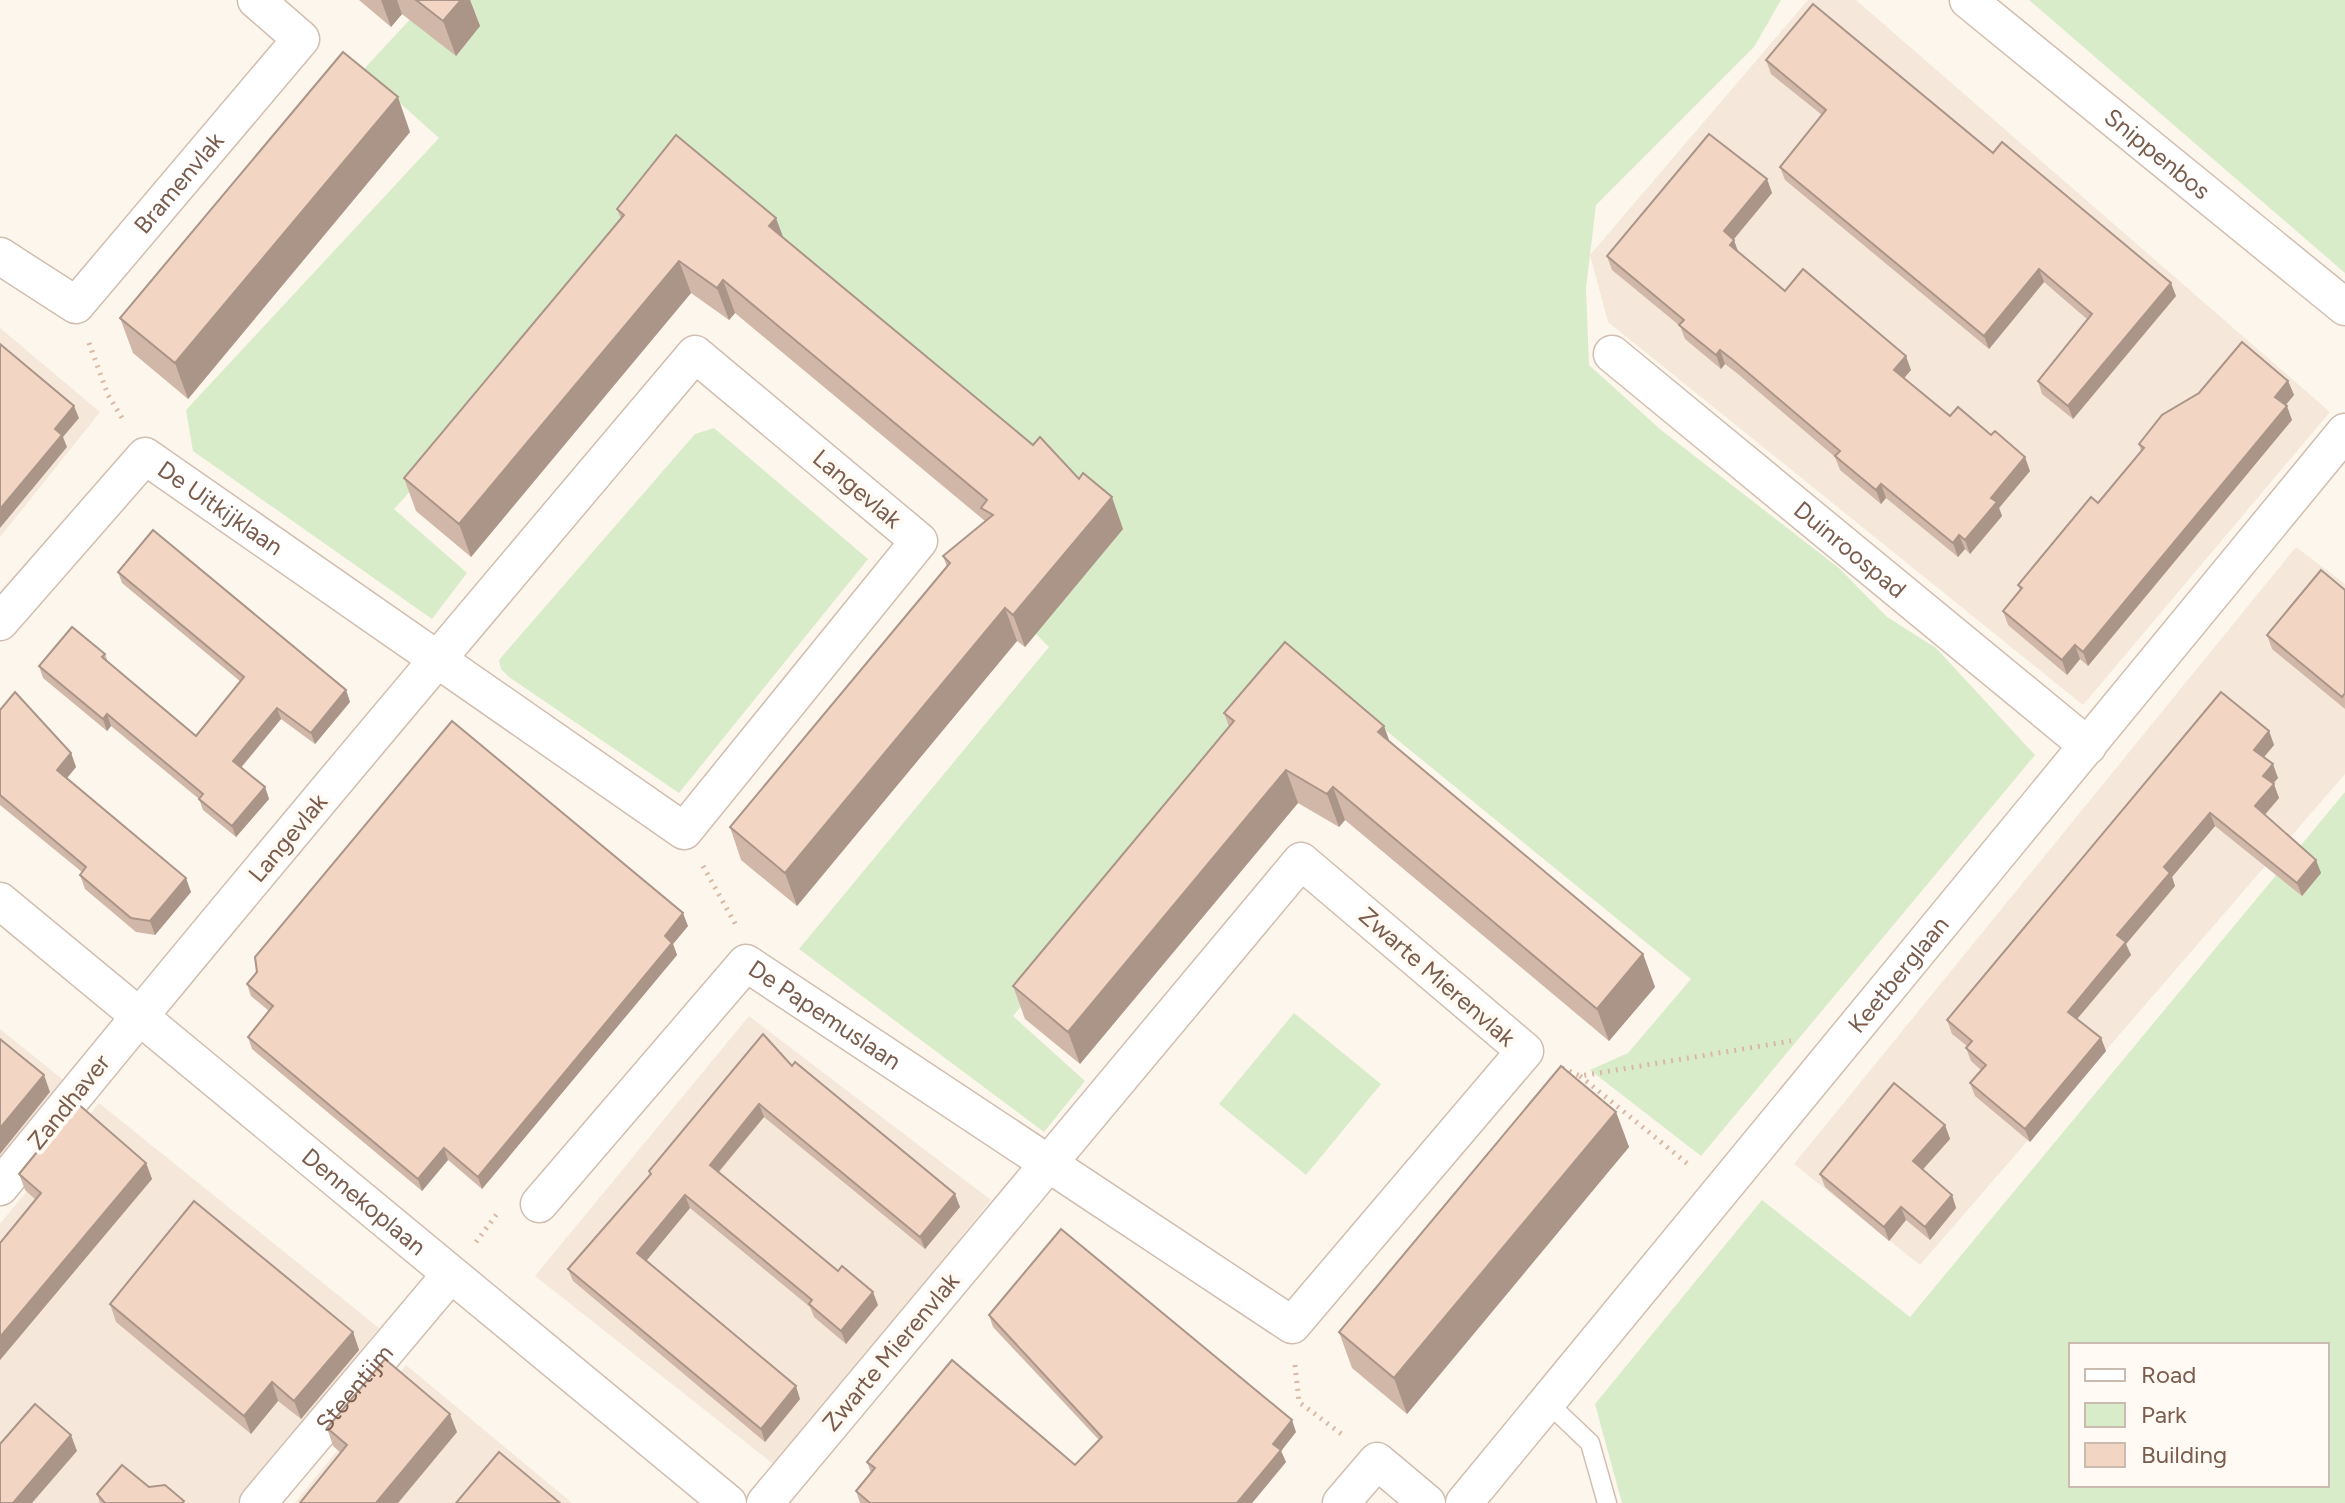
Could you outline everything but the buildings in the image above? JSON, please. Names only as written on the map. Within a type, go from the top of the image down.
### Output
[{"type":"street","name":"Bramenvlak","points":[[76,305],[301,39],[256,0]]},
{"type":"street","name":"Snippenbos","points":[[1968,0],[2345,307]]},
{"type":"street","points":[[0,256],[76,305]]},
{"type":"street","name":"Langevlak","points":[[138,1017],[695,354],[919,541],[684,831]]},
{"type":"street","name":"Duinroospad","points":[[1612,354],[2088,746]]},
{"type":"street","name":"Keetberglaan","points":[[1464,1503],[2340,439]]},
{"type":"street","name":"De Uitkijklaan","points":[[0,622],[145,456],[438,659]]},
{"type":"street","points":[[438,659],[684,831]]},
{"type":"street","name":"Zwarte Mierenvlak","points":[[765,1503],[1301,861],[1525,1051],[1292,1325]]},
{"type":"street","name":"Dennekoplaan","points":[[0,901],[728,1503]]},
{"type":"street","name":"De Papemuslaan","points":[[539,1204],[746,963],[1047,1164]]},
{"type":"street","name":"Zandhaver","points":[[0,1187],[138,1017]]},
{"type":"street","points":[[1047,1164],[1292,1325]]},
{"type":"street","name":"Steentijm","points":[[258,1503],[450,1275]]},
{"type":"street","points":[[1341,1503],[1377,1461],[1427,1503]]},
{"type":"lane","points":[[1547,1402],[1590,1443],[1607,1503]]},
{"type":"path","points":[[76,305],[108,395],[145,456]]},
{"type":"path","points":[[684,831],[751,952],[746,963]]},
{"type":"path","points":[[1580,1076],[1794,1040]]},
{"type":"path","points":[[1525,1051],[1580,1076],[1721,1191]]},
{"type":"path","points":[[450,1275],[507,1201],[539,1204]]},
{"type":"path","points":[[1292,1325],[1299,1402],[1377,1461]]},
{"type":"shaded area","points":[[1808,0],[1856,0],[2330,412],[2083,705],[1608,322],[1590,255]]},
{"type":"shaded area","points":[[0,328],[100,412],[0,537]]},
{"type":"shaded area","points":[[2296,547],[2345,584],[2345,774],[1920,1265],[1794,1164]]},
{"type":"shaded area","points":[[749,1016],[991,1200],[777,1467],[535,1276]]},
{"type":"shaded area","points":[[0,1029],[67,1083],[0,1163]]},
{"type":"shaded area","points":[[99,1103],[379,1328],[237,1503],[0,1503],[0,1224]]},
{"type":"shaded area","points":[[406,1365],[572,1503],[295,1503]]},
{"type":"green space","points":[[428,0],[1781,0],[1754,47],[1596,205],[1586,288],[1589,365],[1661,430],[1840,569],[1887,617],[1936,648],[2035,755],[1701,1156],[1590,1070],[1628,1053],[1691,979],[1308,667],[1260,719],[1013,1016],[1085,1081],[1044,1132],[799,949],[1049,647],[1032,630],[1112,530],[686,176],[539,350],[394,509],[467,573],[432,619],[193,451],[186,410],[439,138],[363,70]]},
{"type":"green space","points":[[2029,0],[2345,0],[2345,273]]},
{"type":"green space","points":[[714,428],[868,559],[679,793],[509,677],[501,669],[499,660],[695,434]]},
{"type":"green space","points":[[2345,792],[2345,1503],[1622,1503],[1595,1404],[1762,1200],[1910,1317]]},
{"type":"green space","points":[[1294,1013],[1381,1084],[1306,1175],[1219,1104]]}]
